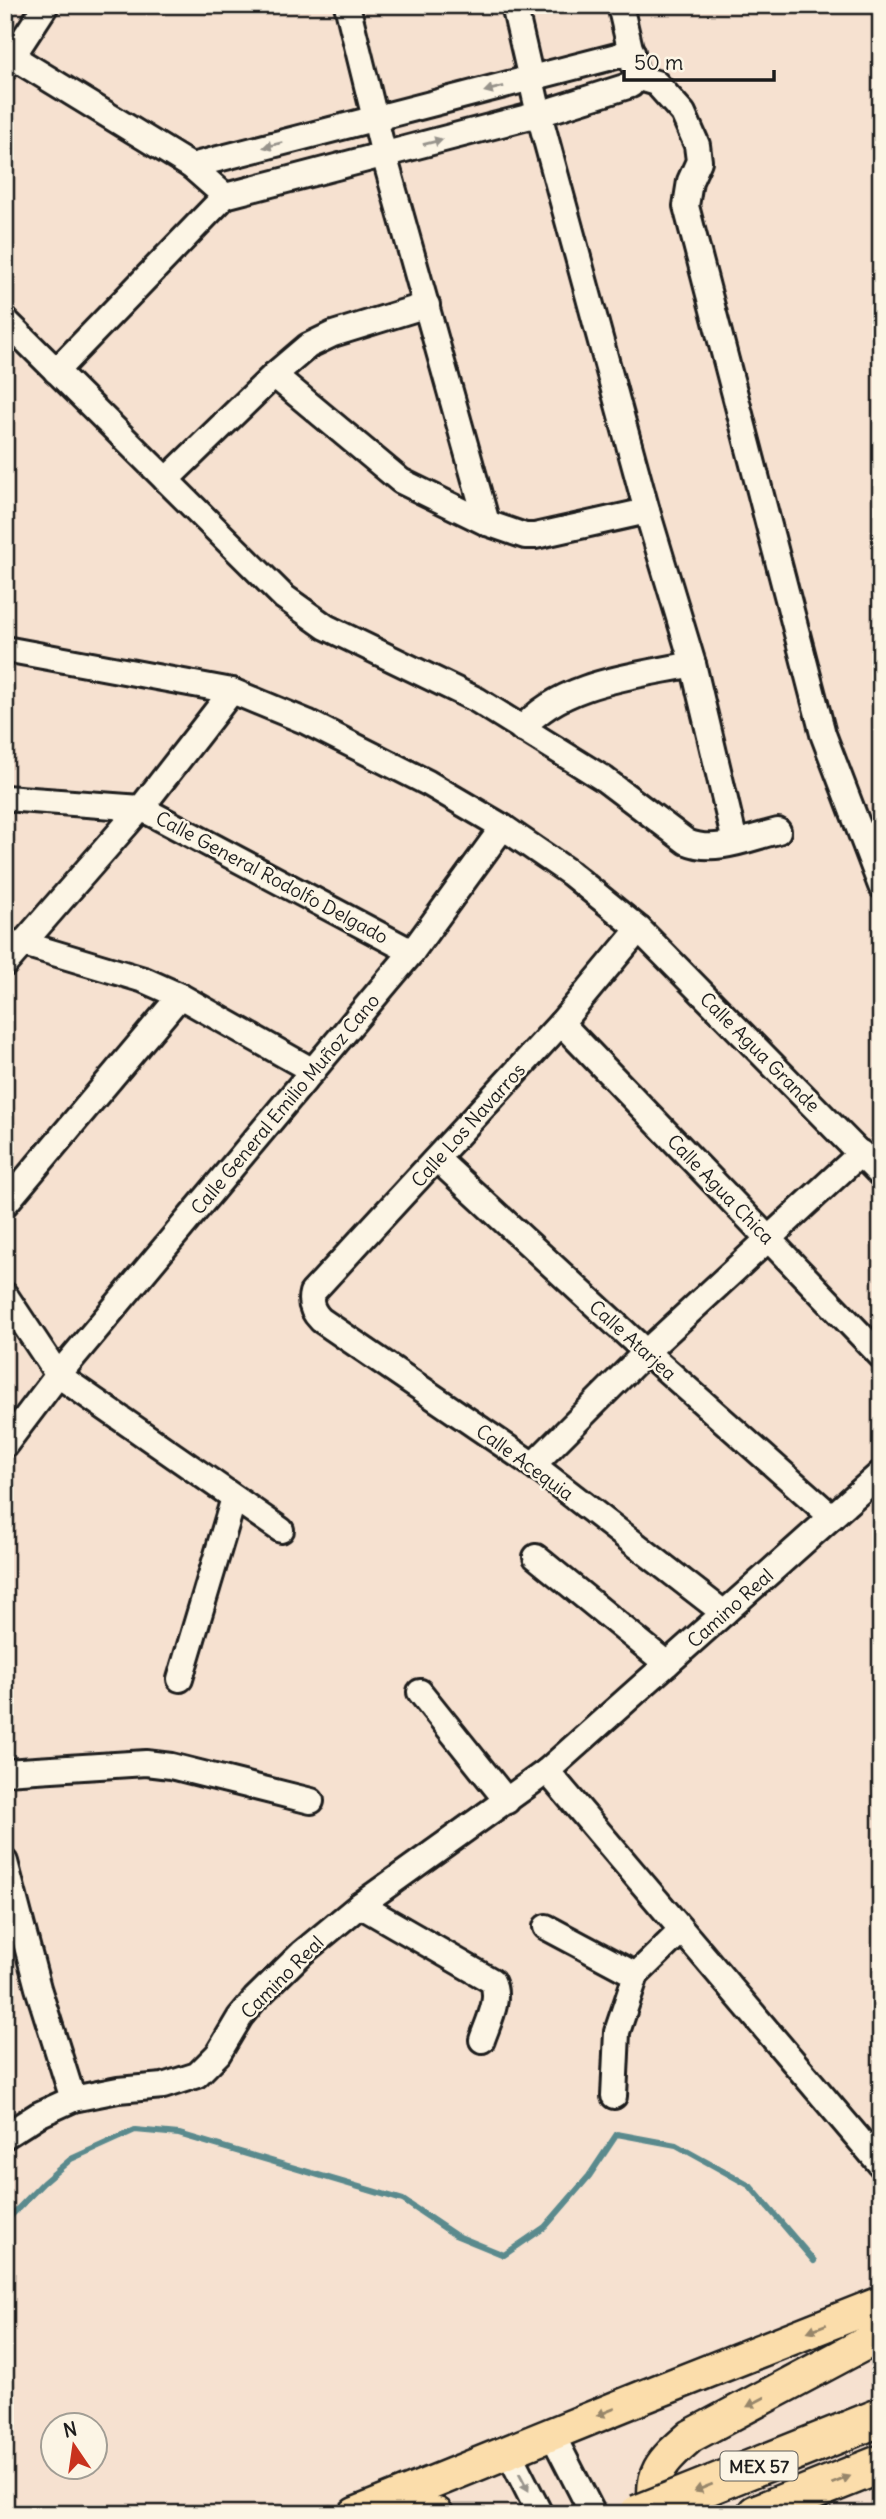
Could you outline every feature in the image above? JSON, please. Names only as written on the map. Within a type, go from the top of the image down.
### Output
[{"type":"highway","name":"MEX 57","points":[[638,2514],[881,2417]]},
{"type":"highway","name":"MEX 57","points":[[756,2514],[881,2464]]},
{"type":"main road","points":[[355,2514],[881,2304]]},
{"type":"main road","points":[[657,2514],[652,2493],[658,2472],[669,2455],[691,2436],[881,2335]]},
{"type":"main road","points":[[408,2514],[437,2514]]},
{"type":"street","points":[[46,5],[9,62],[191,166],[225,196]]},
{"type":"street","points":[[347,5],[384,155],[487,523]]},
{"type":"street","points":[[514,5],[539,114],[693,664],[735,842]]},
{"type":"street","points":[[56,371],[225,196],[626,89],[636,77],[620,5]]},
{"type":"street","points":[[191,166],[632,52]]},
{"type":"street","points":[[636,77],[656,83],[683,113],[697,145],[699,161],[690,181],[686,206],[689,220],[823,734],[881,886]]},
{"type":"street","points":[[166,480],[274,375],[309,346],[321,338],[427,305]]},
{"type":"street","points":[[5,320],[284,597],[310,617],[477,700],[604,779],[687,842],[706,847],[778,831]]},
{"type":"street","points":[[274,375],[401,481],[487,523],[525,536],[535,536],[648,511]]},
{"type":"street","name":"Calle Agua Grande","points":[[5,649],[232,691],[307,722],[428,783],[503,827],[570,873],[639,929],[881,1175]]},
{"type":"street","points":[[522,729],[551,702],[570,693],[628,677],[693,664]]},
{"type":"street","points":[[5,964],[15,943],[141,807],[232,691]]},
{"type":"street","name":"Calle General Rodolfo Delgado","points":[[5,798],[141,807],[412,952]]},
{"type":"street","name":"Calle General Emilio Muñoz Cano","points":[[5,1445],[58,1375],[412,952],[503,827]]},
{"type":"street","name":"Calle Los Navarros","points":[[321,1320],[312,1307],[312,1293],[561,1023],[639,929]]},
{"type":"street","points":[[15,943],[133,976],[180,996],[313,1071]]},
{"type":"street","points":[[5,1204],[180,996]]},
{"type":"street","name":"Calle Agua Chica","points":[[561,1023],[881,1356]]},
{"type":"street","points":[[533,1465],[646,1352],[861,1153]]},
{"type":"street","name":"Calle Atarjea","points":[[437,1159],[646,1352],[832,1517]]},
{"type":"street","points":[[5,1295],[58,1375],[281,1530]]},
{"type":"street","name":"Calle Acequia","points":[[321,1320],[533,1465],[724,1613]]},
{"type":"street","name":"Camino Real","points":[[5,2136],[38,2115],[73,2099],[118,2090],[163,2087],[197,2075],[218,2054],[240,2017],[255,1999],[302,1953],[360,1905],[547,1771],[881,1473]]},
{"type":"street","points":[[180,1679],[234,1498]]},
{"type":"street","points":[[536,1556],[667,1664]]},
{"type":"street","points":[[420,1692],[508,1801]]},
{"type":"street","points":[[5,1772],[146,1763],[171,1766],[311,1801]]},
{"type":"street","points":[[547,1771],[881,2165]]},
{"type":"street","points":[[5,1862],[38,1988],[73,2099]]},
{"type":"street","points":[[360,1905],[492,1981],[496,1988],[496,1998],[482,2040]]},
{"type":"street","points":[[546,1927],[636,1975]]},
{"type":"street","points":[[614,2096],[617,2032],[636,1975],[681,1931]]},
{"type":"street","points":[[552,2434],[593,2514]]},
{"type":"street","points":[[508,2451],[541,2514]]},
{"type":"waterway","points":[[5,2222],[71,2159],[135,2130],[179,2134],[403,2200],[455,2235],[504,2255],[545,2227],[589,2176],[617,2134],[676,2145],[750,2186],[814,2261]]}]
